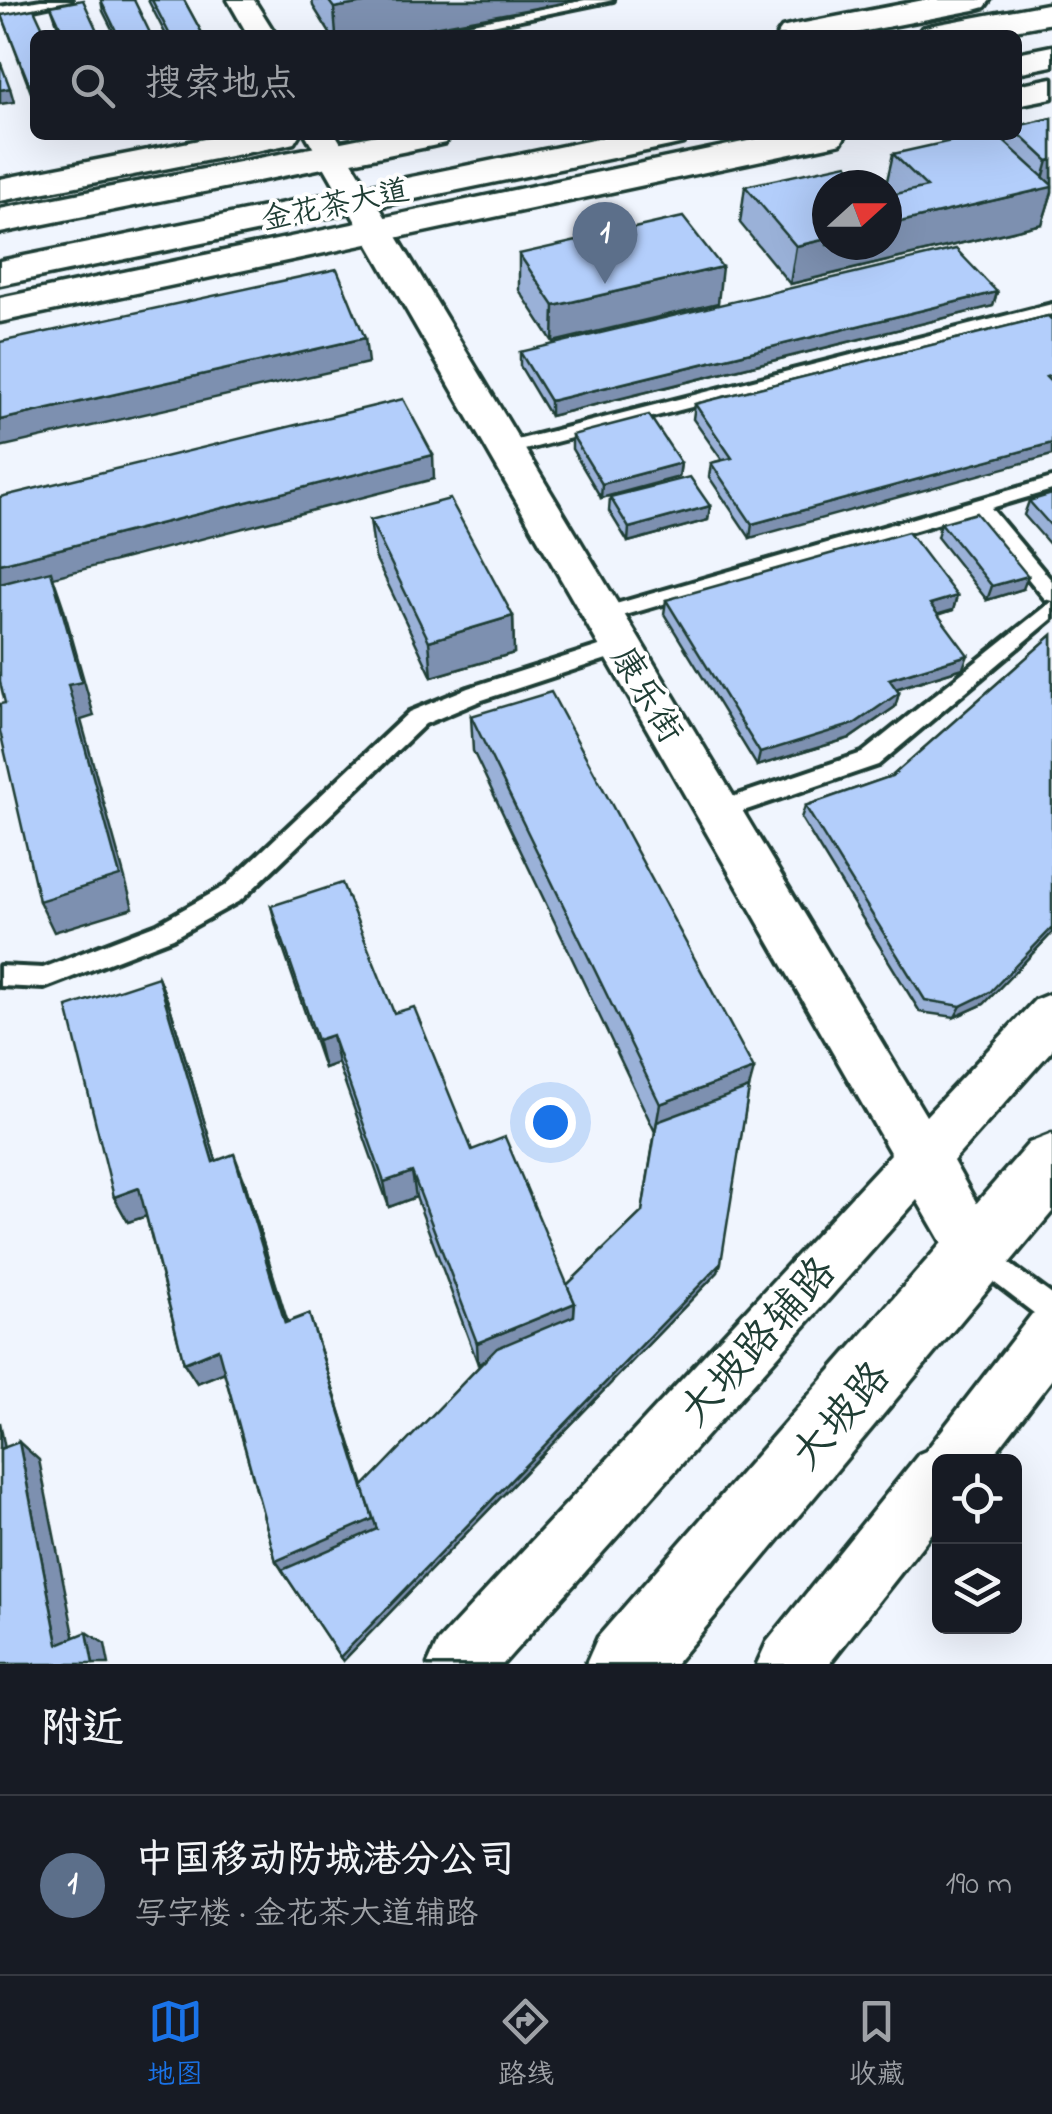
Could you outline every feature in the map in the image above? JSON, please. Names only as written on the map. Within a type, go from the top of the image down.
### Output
[{"type":"main road","points":[[820,30],[974,0]]},
{"type":"main road","points":[[961,30],[1052,13]]},
{"type":"main road","points":[[1022,62],[1052,56]]},
{"type":"main road","points":[[1022,94],[1052,88]]},
{"type":"main road","points":[[0,190],[255,140]]},
{"type":"main road","name":"金花茶大道","points":[[0,221],[326,145],[379,140]]},
{"type":"main road","name":"金花茶大道","points":[[0,273],[367,215],[651,140]]},
{"type":"main road","points":[[0,310],[367,215],[799,140]]},
{"type":"main road","name":"大坡路","points":[[625,1664],[1052,1164]]},
{"type":"street","points":[[241,0],[259,30]]},
{"type":"street","name":"康乐街","points":[[326,145],[977,1252]]},
{"type":"street","name":"大坡路辅路","points":[[460,1664],[1052,1015]]},
{"type":"street","points":[[956,1454],[1052,1334]]},
{"type":"street","points":[[789,1664],[932,1486]]},
{"type":"lane","points":[[0,11],[64,0]]},
{"type":"lane","points":[[447,30],[606,0]]},
{"type":"lane","points":[[505,449],[1052,308]]},
{"type":"lane","points":[[0,976],[44,978],[165,931],[234,893],[417,718],[611,631],[1052,484]]},
{"type":"lane","points":[[978,506],[1052,594]]},
{"type":"lane","points":[[717,810],[870,759],[1052,608]]},
{"type":"lane","points":[[977,1252],[1052,1313]]},
{"type":"building","points":[[83,0],[97,30],[62,30],[51,6]]},
{"type":"building","points":[[101,0],[134,0],[149,30],[116,30]]},
{"type":"building","points":[[152,0],[184,0],[200,30],[167,30]]},
{"type":"building","points":[[328,0],[381,0],[334,8]]},
{"type":"building","points":[[34,9],[44,30],[30,30],[30,84],[29,84],[2,15]]},
{"type":"building","points":[[0,61],[10,88],[0,90]]},
{"type":"building","points":[[1052,118],[1052,160],[1048,161],[1022,137],[1022,125]]},
{"type":"building","points":[[956,140],[1002,140],[1052,185],[902,222],[902,193],[927,187],[893,154]]},
{"type":"building","points":[[847,164],[853,170],[819,170]]},
{"type":"building","points":[[812,172],[812,242],[796,246],[745,186]]},
{"type":"building","points":[[683,217],[722,267],[554,306],[519,254]]},
{"type":"building","points":[[956,249],[997,292],[550,401],[520,352]]},
{"type":"building","points":[[337,269],[365,338],[0,420],[0,342]]},
{"type":"building","points":[[1048,316],[1052,320],[1052,375],[1046,377],[1052,383],[1052,443],[752,524],[711,463],[732,458],[695,404]]},
{"type":"building","points":[[403,399],[433,455],[0,564],[0,497]]},
{"type":"building","points":[[649,415],[681,463],[602,484],[572,435]]},
{"type":"building","points":[[690,477],[710,506],[629,528],[610,497]]},
{"type":"building","points":[[1052,494],[1052,527],[1029,501]]},
{"type":"building","points":[[450,499],[513,616],[429,641],[370,520]]},
{"type":"building","points":[[976,513],[1028,576],[992,586],[941,523]]},
{"type":"building","points":[[908,532],[957,596],[930,604],[968,655],[889,679],[899,693],[854,724],[760,753],[666,600]]},
{"type":"building","points":[[51,571],[82,682],[68,685],[120,876],[39,901],[0,731],[0,704],[5,703],[0,682],[0,584]]},
{"type":"building","points":[[1052,635],[1052,928],[990,992],[961,1006],[925,1000],[805,806],[892,776]]},
{"type":"building","points":[[551,692],[754,1069],[660,1104],[471,716]]},
{"type":"building","points":[[342,883],[394,1013],[414,1007],[472,1150],[505,1137],[575,1303],[477,1343],[412,1172],[384,1182],[332,1035],[317,1040],[271,906]]},
{"type":"building","points":[[158,977],[213,1162],[234,1154],[285,1323],[309,1314],[373,1519],[276,1561],[218,1349],[184,1363],[139,1188],[114,1197],[67,1007]]},
{"type":"building","points":[[749,1088],[721,1263],[340,1657],[282,1570],[377,1529],[363,1487],[497,1348],[574,1316],[575,1303],[567,1285],[642,1212],[657,1122]]},
{"type":"building","points":[[19,1442],[58,1644],[87,1632],[93,1664],[0,1664],[0,1449]]},
{"type":"place","name":"中国移动防城港分公司","points":[[605,284]]}]
